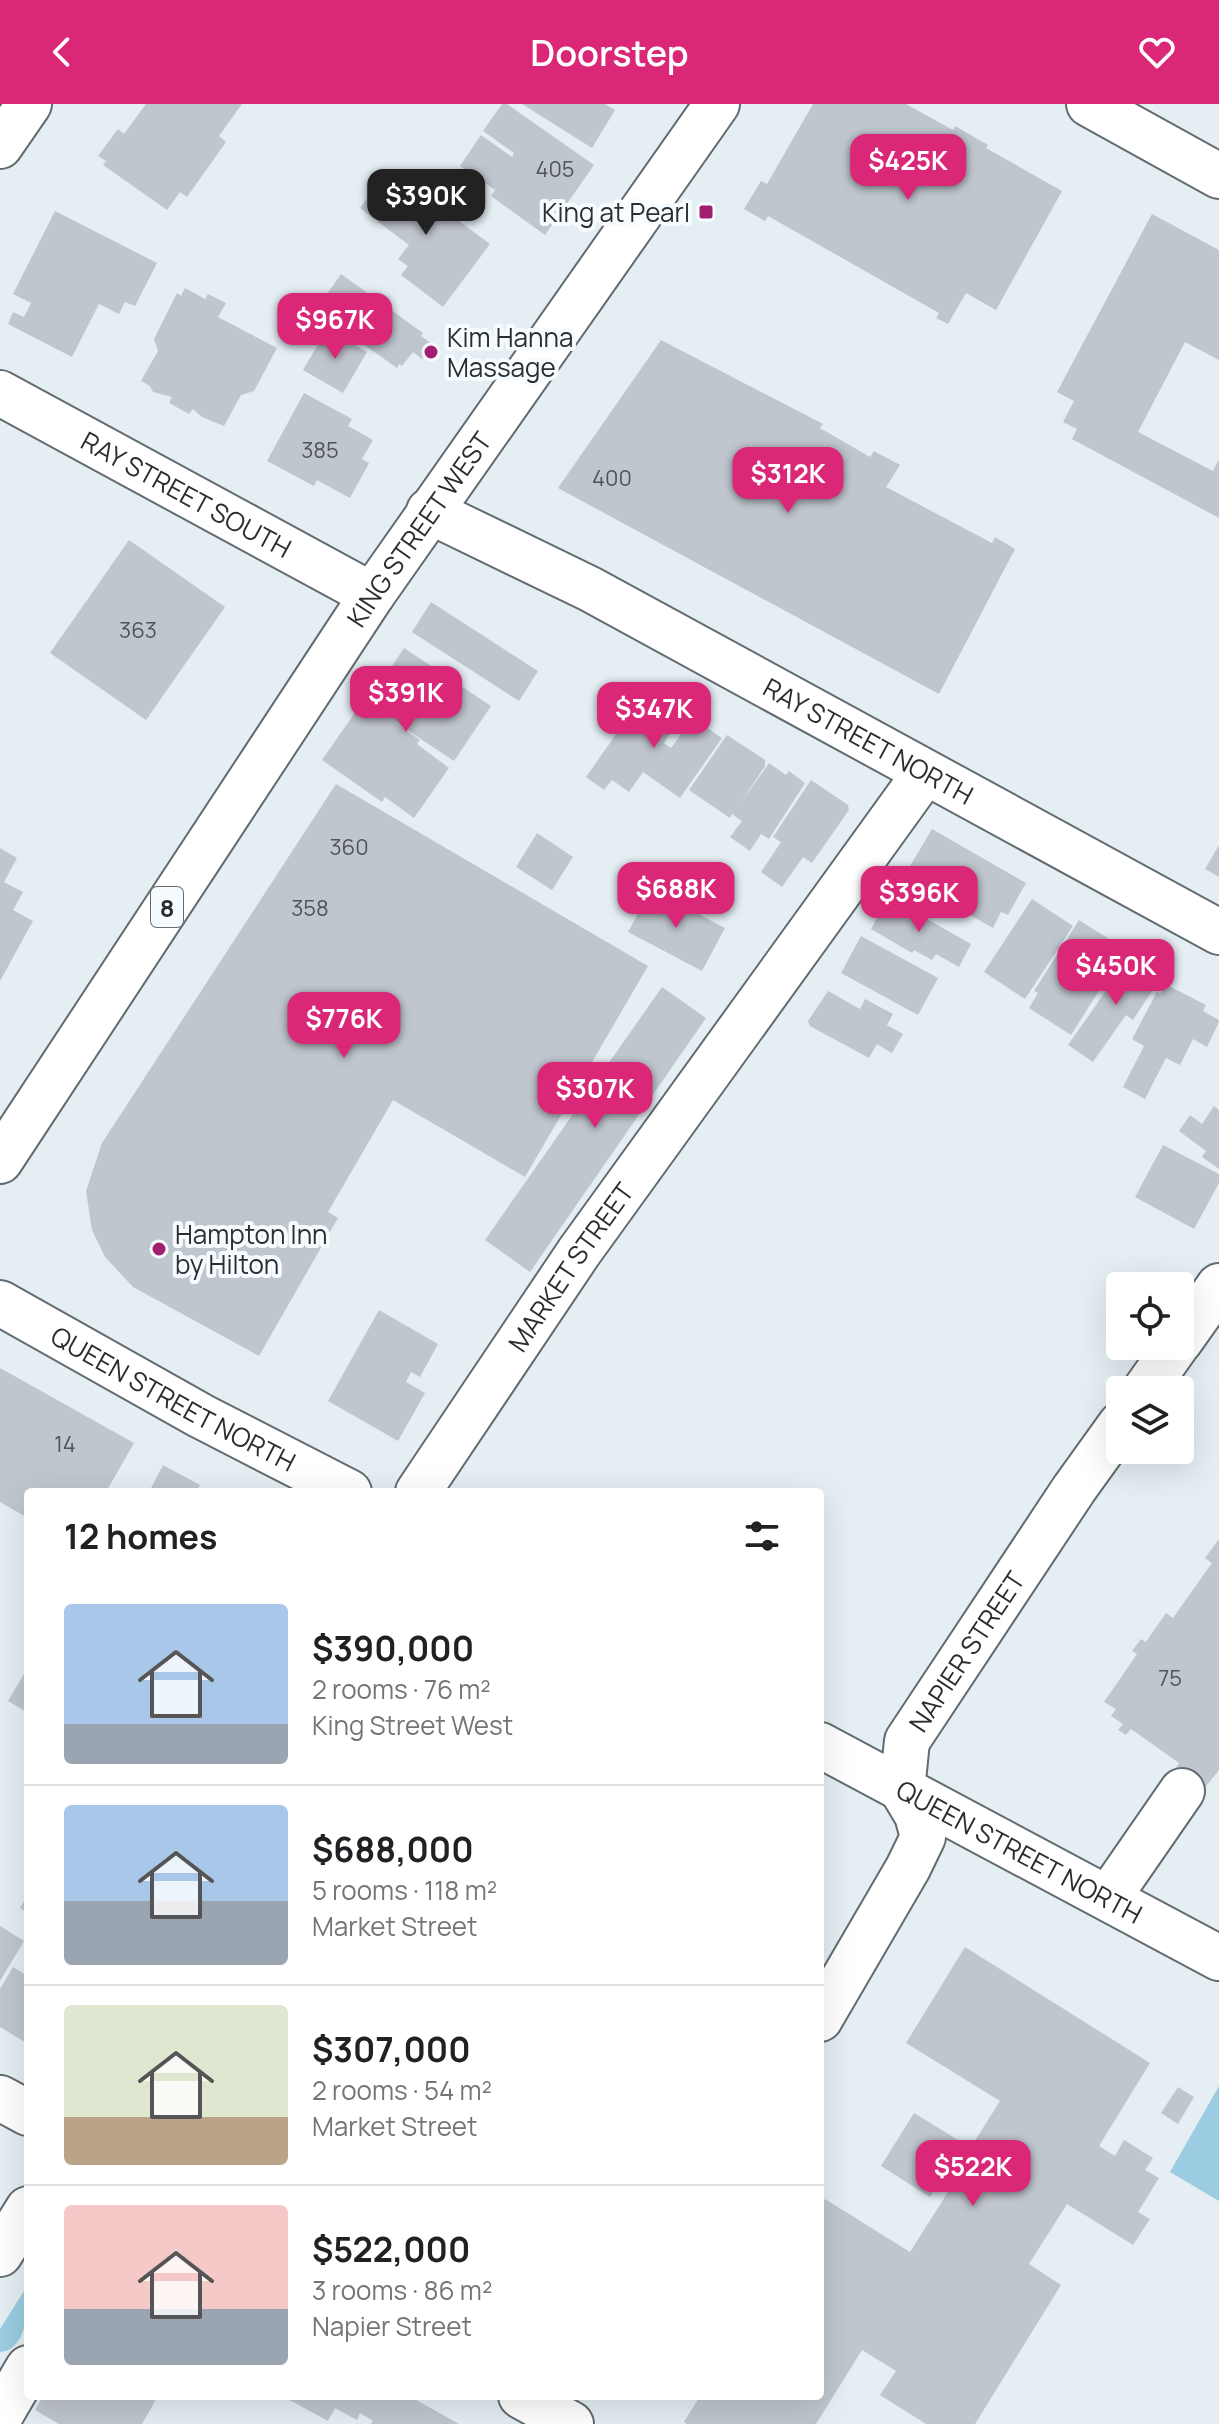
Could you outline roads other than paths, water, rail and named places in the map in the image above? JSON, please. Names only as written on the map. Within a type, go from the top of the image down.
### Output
[{"type":"street","points":[[0,146],[29,104]]},
{"type":"street","name":"KING STREET WEST","points":[[0,1161],[372,595],[717,104]]},
{"type":"street","points":[[1089,104],[1219,176]]},
{"type":"street","name":"RAY STREET SOUTH","points":[[0,393],[372,595]]},
{"type":"street","name":"RAY STREET NORTH","points":[[429,511],[590,589],[1219,932]]},
{"type":"street","name":"MARKET STREET","points":[[421,1488],[579,1252],[925,773]]},
{"type":"street","points":[[1194,1321],[1219,1286]]},
{"type":"street","name":"QUEEN STREET NORTH","points":[[0,1303],[201,1416],[341,1488]]},
{"type":"street","name":"NAPIER STREET","points":[[902,1790],[907,1741],[1106,1444]]},
{"type":"street","name":"QUEEN STREET NORTH","points":[[824,1747],[1108,1898],[1216,1951]]},
{"type":"street","points":[[824,2012],[923,1837],[917,1815],[902,1790]]},
{"type":"street","points":[[1108,1898],[1182,1791]]},
{"type":"street","points":[[0,2098],[24,2111]]},
{"type":"street","points":[[528,2400],[570,2424],[585,2400]]},
{"type":"place","name":"King at Pearl","points":[[706,212]]},
{"type":"place","name":"Kim Hanna Massage","points":[[431,352]]},
{"type":"place","name":"Hampton Inn by Hilton","points":[[159,1249]]}]
